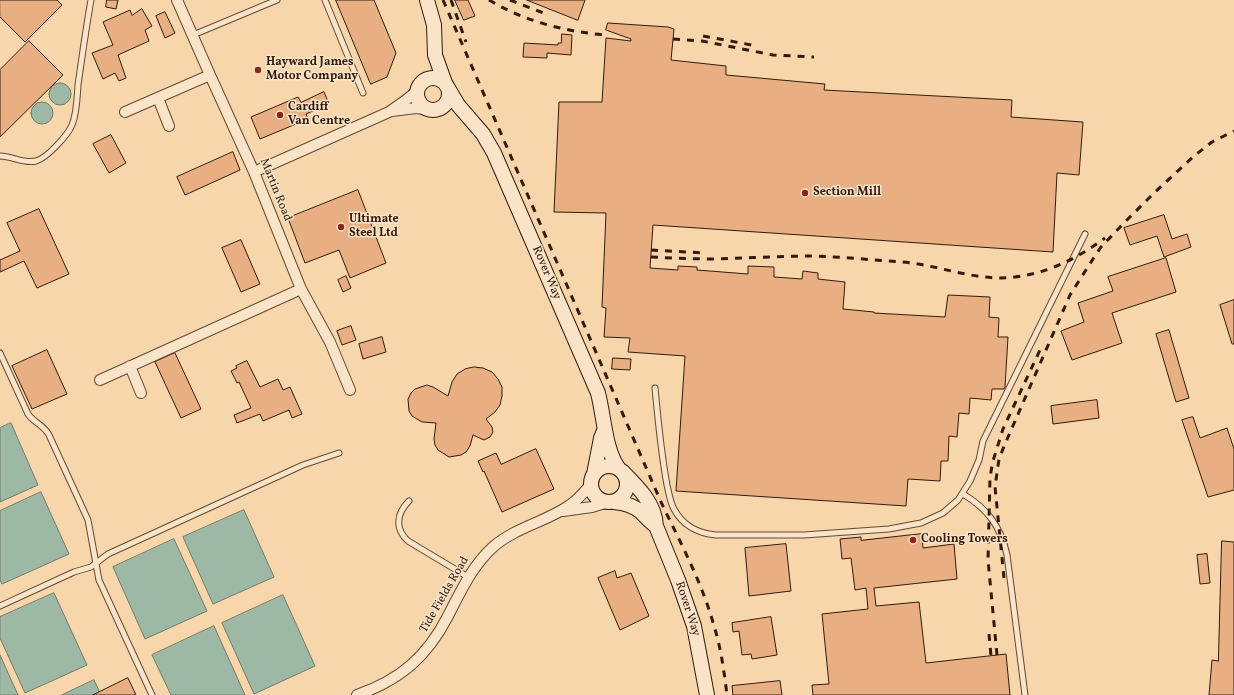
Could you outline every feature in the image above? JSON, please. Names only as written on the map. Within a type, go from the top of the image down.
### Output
[{"type":"street","name":"Martin Road","points":[[177,0],[254,172],[301,289],[330,342],[350,390]]},
{"type":"street","name":"Rover Way","points":[[427,0],[434,25],[434,44],[438,66],[446,85],[456,102],[483,134],[494,153],[598,393],[602,406],[604,431],[607,436],[613,459],[620,470],[638,487],[648,500],[656,517],[656,526],[678,580],[694,626],[707,695]]},
{"type":"street","name":"Rover Way","points":[[418,88],[425,73],[434,44]]},
{"type":"street","points":[[125,112],[210,75]]},
{"type":"street","points":[[254,172],[389,112],[406,100],[418,88],[422,81],[436,78],[446,85],[449,98],[443,107],[432,110],[416,108],[389,112]]},
{"type":"street","points":[[418,88],[417,99],[419,103],[432,110]]},
{"type":"street","points":[[158,98],[169,126]]},
{"type":"street","name":"Rover Way","points":[[432,110],[450,111],[472,122]]},
{"type":"street","points":[[100,380],[301,289]]},
{"type":"street","points":[[130,366],[141,393]]},
{"type":"street","name":"Rover Way","points":[[593,479],[601,438],[604,431]]},
{"type":"street","points":[[613,466],[620,470],[625,476],[627,486],[623,496],[611,502],[602,501],[594,494],[593,479],[604,467],[613,466]]},
{"type":"street","name":"Tide Fields Road","points":[[357,695],[383,685],[402,673],[421,657],[438,634],[468,577],[483,557],[502,540],[526,526],[559,512],[571,505],[593,479]]},
{"type":"street","name":"Rover Way","points":[[611,502],[633,507],[640,511],[656,526]]},
{"type":"street","name":"Tide Fields Road","points":[[559,512],[592,507],[611,502]]},
{"type":"lane","points":[[0,156],[32,162],[38,160],[53,149],[72,126],[90,0]]},
{"type":"lane","points":[[193,35],[277,0]]},
{"type":"lane","points":[[325,0],[363,93]]},
{"type":"lane","points":[[655,388],[664,471],[671,502],[675,512],[692,528],[699,532],[716,535],[791,536],[900,528],[921,523],[935,517],[954,505],[963,494],[979,460],[981,448],[987,434],[1085,234]]},
{"type":"lane","points":[[0,353],[28,414],[47,431],[88,520],[99,580],[152,695]]},
{"type":"lane","points":[[0,606],[74,572],[91,567],[108,554],[303,465],[338,453]]},
{"type":"lane","points":[[963,494],[977,503],[989,515],[998,528],[1004,542],[1008,560],[1025,695]]},
{"type":"lane","points":[[408,501],[400,515],[400,531],[404,538],[468,577]]},
{"type":"shaded area","points":[[60,83],[68,86],[71,94],[68,102],[60,105],[52,102],[49,94],[52,86]]},
{"type":"shaded area","points":[[42,102],[50,105],[53,113],[50,121],[42,124],[34,121],[31,113],[34,105]]},
{"type":"shaded area","points":[[11,423],[38,485],[0,502],[0,428]]},
{"type":"shaded area","points":[[41,492],[69,554],[2,584],[0,580],[0,511]]},
{"type":"shaded area","points":[[244,510],[274,577],[213,604],[183,537]]},
{"type":"shaded area","points":[[174,539],[207,611],[145,639],[113,567]]},
{"type":"shaded area","points":[[54,593],[87,665],[25,693],[0,638],[0,617]]},
{"type":"shaded area","points":[[283,595],[315,666],[254,694],[222,623]]},
{"type":"shaded area","points":[[214,626],[245,695],[171,695],[152,655]]},
{"type":"shaded area","points":[[0,655],[18,695],[0,695]]},
{"type":"shaded area","points":[[94,680],[101,695],[62,695]]},
{"type":"building","points":[[0,0],[57,0],[62,5],[25,42],[0,17]]},
{"type":"building","points":[[107,0],[118,0],[116,9],[106,7]]},
{"type":"building","points":[[336,0],[374,0],[396,53],[387,77],[371,84]]},
{"type":"building","points":[[455,0],[468,0],[475,16],[464,20]]},
{"type":"building","points":[[527,0],[585,0],[578,20]]},
{"type":"building","points":[[142,9],[152,26],[145,30],[149,41],[118,55],[126,78],[119,81],[115,73],[103,79],[92,53],[113,45],[103,22],[130,10],[132,15]]},
{"type":"building","points":[[165,12],[175,33],[165,38],[156,16]]},
{"type":"building","points":[[608,23],[668,27],[674,29],[671,60],[726,66],[726,75],[825,84],[824,90],[1012,100],[1011,117],[1083,122],[1079,175],[1057,173],[1053,252],[653,225],[650,268],[678,270],[678,266],[697,267],[697,270],[748,274],[748,266],[774,267],[774,277],[802,279],[803,271],[818,273],[818,279],[845,282],[843,309],[874,313],[945,317],[948,295],[990,297],[989,317],[999,318],[998,337],[1008,337],[1005,387],[1004,389],[992,389],[991,400],[970,398],[969,414],[959,413],[957,437],[949,436],[948,461],[941,461],[940,481],[908,479],[906,506],[676,491],[685,356],[628,352],[630,338],[604,337],[606,308],[602,307],[606,213],[554,212],[559,102],[602,102],[606,38],[631,41],[631,39],[606,30]]},
{"type":"building","points":[[562,34],[572,35],[571,55],[547,53],[547,58],[523,57],[524,43],[558,45],[558,43],[561,43]]},
{"type":"building","points":[[29,41],[63,75],[0,137],[0,70]]},
{"type":"building","name":"Cardiff Van Centre","points":[[324,92],[329,104],[306,114],[308,119],[260,139],[251,117],[298,97],[301,102]]},
{"type":"building","points":[[111,135],[126,163],[109,173],[93,144]]},
{"type":"building","points":[[233,152],[240,170],[185,195],[177,177]]},
{"type":"building","points":[[358,190],[386,263],[350,278],[339,250],[305,263],[288,218]]},
{"type":"building","points":[[39,209],[69,274],[37,288],[24,261],[0,272],[0,260],[20,251],[7,223]]},
{"type":"building","points":[[1164,215],[1172,239],[1187,234],[1191,247],[1164,257],[1157,236],[1130,245],[1124,228]]},
{"type":"building","points":[[241,240],[260,284],[241,292],[222,248]]},
{"type":"building","points":[[1166,258],[1176,292],[1112,313],[1122,343],[1072,360],[1061,331],[1084,322],[1078,303],[1113,291],[1108,277]]},
{"type":"building","points":[[346,276],[351,288],[343,292],[338,280]]},
{"type":"building","points":[[1234,300],[1234,344],[1232,344],[1220,305]]},
{"type":"building","points":[[351,326],[356,340],[342,345],[337,331]]},
{"type":"building","points":[[1169,330],[1189,398],[1176,402],[1156,334]]},
{"type":"building","points":[[382,337],[386,352],[363,359],[359,344]]},
{"type":"building","points":[[47,350],[67,394],[32,409],[12,366]]},
{"type":"building","points":[[175,353],[201,409],[181,418],[155,362]]},
{"type":"building","points":[[613,358],[631,359],[630,370],[612,369]]},
{"type":"building","points":[[247,361],[260,387],[278,379],[283,390],[290,387],[302,414],[292,418],[289,410],[263,421],[260,414],[237,423],[234,415],[251,408],[239,382],[237,383],[231,371],[237,368],[236,366]]},
{"type":"building","points":[[474,367],[483,368],[492,372],[502,387],[500,405],[495,412],[486,419],[492,427],[493,432],[490,437],[484,440],[473,435],[470,446],[466,452],[461,455],[449,457],[438,450],[435,445],[434,439],[436,423],[422,422],[412,416],[409,411],[408,399],[415,389],[427,385],[448,396],[452,382],[457,374],[465,369]]},
{"type":"building","points":[[1097,400],[1099,418],[1053,424],[1051,406]]},
{"type":"building","points":[[1193,417],[1200,438],[1227,428],[1234,449],[1234,490],[1208,497],[1182,420]]},
{"type":"building","points":[[536,449],[554,489],[502,512],[478,461],[496,453],[501,464]]},
{"type":"building","points":[[922,534],[923,548],[954,544],[957,579],[874,588],[876,606],[919,602],[926,663],[1006,654],[1010,695],[813,695],[812,685],[829,684],[822,614],[868,609],[866,588],[855,590],[851,558],[842,559],[840,539],[861,537],[861,540]]},
{"type":"building","points":[[1222,541],[1234,542],[1234,695],[1209,695],[1212,660],[1218,661]]},
{"type":"building","points":[[786,544],[791,591],[749,596],[745,548]]},
{"type":"building","points":[[1207,554],[1210,583],[1200,584],[1197,555]]},
{"type":"building","points":[[615,571],[617,578],[631,573],[649,616],[620,630],[598,578]]},
{"type":"building","points":[[771,617],[777,655],[752,659],[751,654],[742,655],[739,631],[733,632],[732,623]]},
{"type":"building","points":[[128,678],[136,695],[93,695]]},
{"type":"building","points":[[780,681],[782,695],[733,695],[732,686]]},
{"type":"railway","points":[[443,0],[661,502],[697,578],[716,634],[722,660],[727,695]]},
{"type":"railway","points":[[451,0],[466,42]]},
{"type":"railway","points":[[489,0],[531,20],[561,28],[606,35]]},
{"type":"railway","points":[[510,0],[546,14]]},
{"type":"railway","points":[[703,36],[757,46]]},
{"type":"railway","points":[[673,39],[702,41],[773,55],[814,57]]},
{"type":"railway","points":[[1004,578],[995,487],[999,459],[1070,295],[1101,247],[1124,223],[1194,156],[1212,142],[1234,131]]},
{"type":"railway","points":[[651,257],[691,259],[802,256],[836,257],[902,262],[972,275],[1001,278],[1028,275],[1063,264],[1105,238]]},
{"type":"railway","points":[[651,250],[705,253]]},
{"type":"railway","points":[[997,655],[988,560],[990,477],[993,461],[1003,429],[1040,350]]},
{"type":"railway","points":[[989,634],[991,656]]},
{"type":"place","name":"Hayward James Motor Company","points":[[258,70]]},
{"type":"place","name":"Cardiff Van Centre","points":[[280,115]]},
{"type":"place","name":"Section Mill","points":[[805,193]]},
{"type":"place","name":"Ultimate Steel Ltd","points":[[341,227]]},
{"type":"place","name":"Cooling Towers","points":[[913,540]]}]
